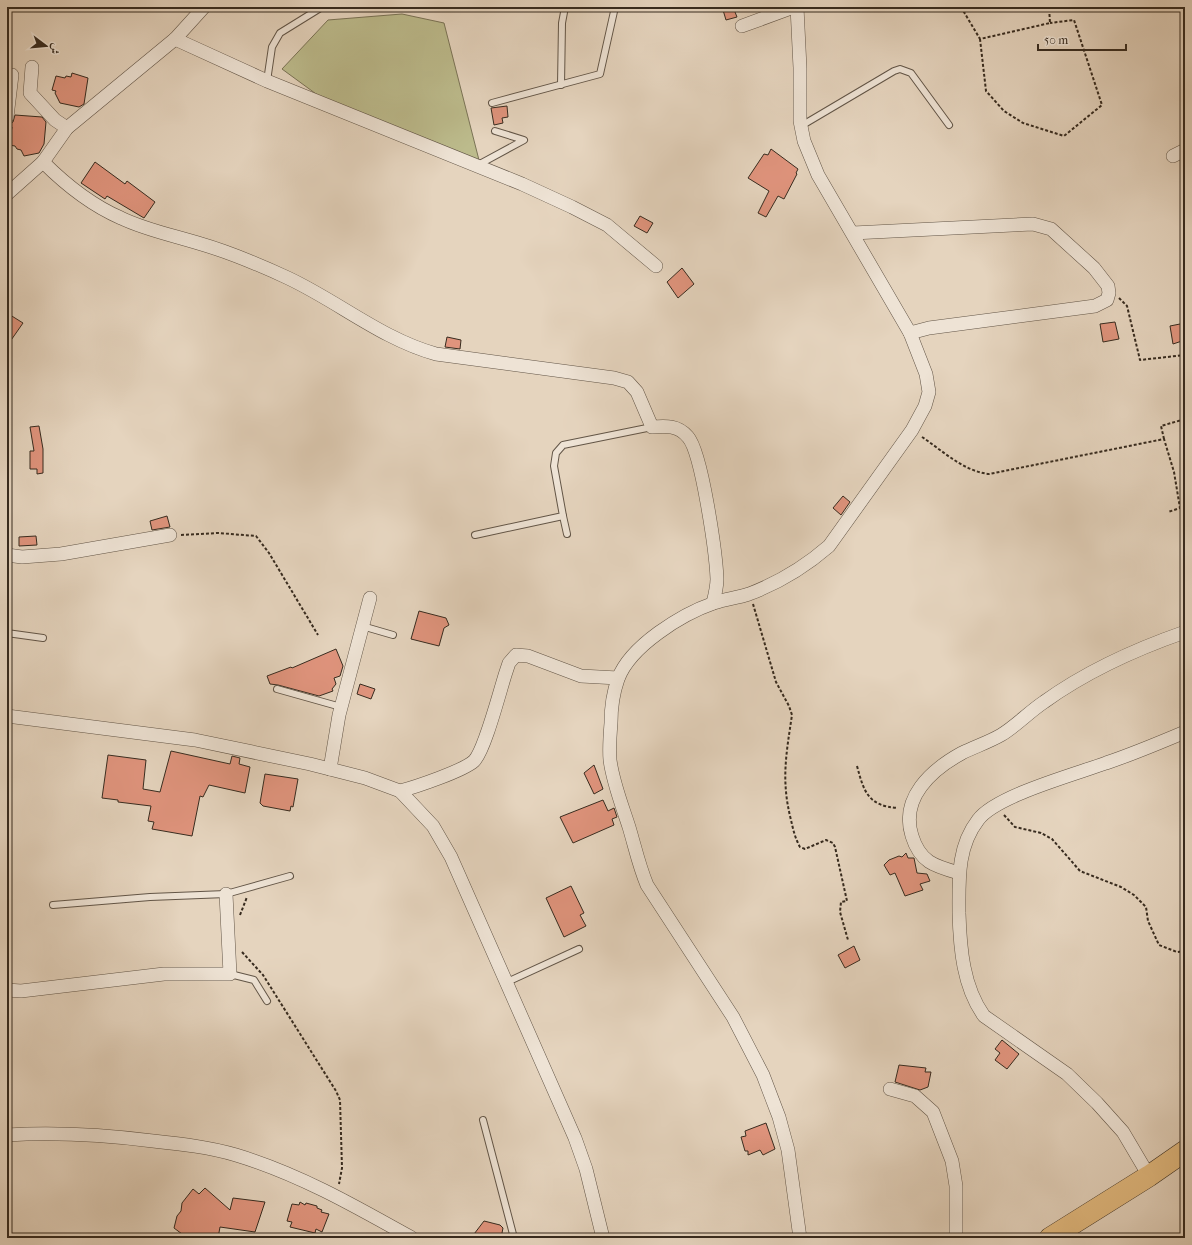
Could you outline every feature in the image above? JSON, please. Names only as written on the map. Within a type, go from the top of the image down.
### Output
[{"type":"highway","points":[[1050,1238],[1149,1176],[1185,1150]]},
{"type":"street","points":[[7,194],[43,162],[67,128],[175,39],[204,7]]},
{"type":"street","points":[[742,26],[794,7]]},
{"type":"street","points":[[797,7],[801,126],[804,141],[818,175],[910,332],[926,374],[928,392],[925,406],[912,430],[829,546],[785,577],[749,594],[714,603],[675,623],[652,638],[637,652],[618,678],[611,712],[610,760],[615,786],[647,885],[669,921],[733,1016],[762,1075],[779,1117],[788,1150],[800,1238]]},
{"type":"street","points":[[175,39],[267,81],[382,126],[475,166],[522,184],[608,225],[656,266]]},
{"type":"street","points":[[32,67],[30,93],[54,120],[67,128]]},
{"type":"street","points":[[7,117],[12,75]]},
{"type":"street","points":[[43,162],[69,186],[120,218],[149,230],[199,243],[289,279],[396,340],[416,348],[436,354],[614,378],[628,382],[637,392],[652,427],[670,426],[680,429],[693,442],[707,503],[716,563],[717,582],[714,603]]},
{"type":"street","points":[[853,233],[1033,224],[1051,229],[1088,263],[1108,286],[1109,293],[1107,300],[1095,306],[929,328],[910,332]]},
{"type":"street","points":[[7,555],[27,557],[61,554],[170,535]]},
{"type":"street","points":[[330,769],[341,707],[370,598]]},
{"type":"street","points":[[959,873],[933,864],[922,857],[915,845],[911,832],[909,808],[926,779],[961,754],[1000,736],[1044,701],[1107,664],[1126,654],[1185,632]]},
{"type":"street","points":[[400,791],[418,787],[465,766],[477,757],[509,663],[516,655],[528,656],[577,675],[618,678]]},
{"type":"street","points":[[7,716],[195,740],[330,769],[365,778],[400,791],[433,826],[448,851],[505,983],[575,1138],[586,1169],[603,1238]]},
{"type":"street","points":[[1149,1176],[1123,1132],[1097,1103],[1067,1074],[984,1016],[976,1006],[966,978],[960,945],[959,873],[962,852],[970,831],[986,810],[994,805],[1185,732]]},
{"type":"street","points":[[7,990],[21,991],[164,974],[230,974],[226,894]]},
{"type":"street","points":[[890,1089],[915,1096],[932,1112],[952,1161],[956,1186],[956,1238]]},
{"type":"street","points":[[7,1135],[118,1137],[205,1148],[236,1155],[278,1170],[333,1194],[412,1238]]},
{"type":"lane","points":[[267,81],[272,46],[280,33],[322,7]]},
{"type":"lane","points":[[561,85],[562,23],[565,7]]},
{"type":"lane","points":[[492,103],[600,74],[614,7]]},
{"type":"lane","points":[[801,126],[894,71],[900,69],[911,73],[949,125]]},
{"type":"lane","points":[[475,166],[524,140],[495,131]]},
{"type":"lane","points":[[567,534],[554,466],[556,453],[564,445],[652,427]]},
{"type":"lane","points":[[474,535],[563,516]]},
{"type":"lane","points":[[362,626],[393,635]]},
{"type":"lane","points":[[7,633],[43,638]]},
{"type":"lane","points":[[277,689],[341,707]]},
{"type":"lane","points":[[53,905],[150,897],[226,894],[290,876]]},
{"type":"lane","points":[[505,983],[579,949]]},
{"type":"lane","points":[[230,974],[254,980],[268,1001]]},
{"type":"lane","points":[[483,1120],[514,1238]]},
{"type":"path","points":[[961,7],[980,39],[986,91],[1004,111],[1023,123],[1064,136],[1102,105],[1074,20],[1050,23],[980,39]]},
{"type":"path","points":[[1049,7],[1050,23]]},
{"type":"path","points":[[1109,293],[1120,298],[1127,306],[1140,360],[1185,355]]},
{"type":"path","points":[[1168,512],[1180,508],[1174,472],[1161,426],[1185,419]]},
{"type":"path","points":[[912,430],[965,467],[977,473],[989,474],[1164,439]]},
{"type":"path","points":[[170,535],[218,533],[256,536],[269,553],[318,635]]},
{"type":"path","points":[[749,594],[776,682],[789,706],[792,715],[784,780],[786,801],[797,842],[800,847],[805,849],[826,840],[833,843],[847,901],[841,902],[840,912],[848,940]]},
{"type":"path","points":[[857,766],[862,783],[870,799],[881,806],[909,808]]},
{"type":"path","points":[[994,805],[1015,827],[1041,833],[1052,839],[1080,871],[1121,887],[1134,895],[1146,907],[1148,921],[1159,946],[1177,952],[1185,951]]},
{"type":"path","points":[[238,922],[242,908],[251,888]]},
{"type":"path","points":[[240,950],[262,975],[336,1091],[340,1100],[342,1168],[341,1181],[333,1194]]},
{"type":"shaded area","points":[[402,14],[444,23],[480,164],[338,110],[282,69],[328,20]]},
{"type":"building","points":[[728,7],[733,7],[737,17],[726,20],[723,10]]},
{"type":"building","points":[[72,73],[88,78],[84,104],[79,107],[60,103],[55,93],[56,91],[52,90],[56,76],[65,78],[66,76],[71,77]]},
{"type":"building","points":[[507,106],[508,117],[502,118],[503,123],[494,125],[491,108]]},
{"type":"building","points":[[15,115],[42,117],[46,122],[44,144],[39,153],[24,156],[21,150],[17,149],[15,146],[9,145],[12,127],[7,125],[13,122]]},
{"type":"building","points":[[771,149],[798,169],[797,174],[784,199],[778,196],[766,217],[758,213],[769,191],[748,178],[764,154],[768,155]]},
{"type":"building","points":[[95,162],[125,184],[127,181],[155,202],[144,218],[107,196],[105,199],[81,183]]},
{"type":"building","points":[[640,216],[653,223],[647,233],[634,226]]},
{"type":"building","points":[[682,268],[694,284],[678,298],[667,282]]},
{"type":"building","points":[[7,313],[23,323],[7,346]]},
{"type":"building","points":[[1115,322],[1119,339],[1103,342],[1100,324]]},
{"type":"building","points":[[1185,323],[1185,340],[1173,344],[1170,326]]},
{"type":"building","points":[[447,337],[461,340],[460,349],[445,347]]},
{"type":"building","points":[[39,426],[43,449],[43,473],[37,474],[37,469],[30,469],[30,451],[34,451],[30,427]]},
{"type":"building","points":[[843,496],[850,502],[841,515],[833,508]]},
{"type":"building","points":[[167,516],[170,527],[152,530],[150,521]]},
{"type":"building","points":[[36,536],[37,545],[19,546],[19,537]]},
{"type":"building","points":[[419,611],[446,618],[449,625],[444,628],[439,646],[411,639]]},
{"type":"building","points":[[336,649],[343,666],[340,676],[334,678],[336,684],[332,689],[333,691],[319,696],[270,684],[267,676],[291,667],[292,668]]},
{"type":"building","points":[[360,684],[375,689],[371,699],[357,694]]},
{"type":"building","points":[[171,751],[230,764],[232,756],[240,758],[239,764],[250,767],[245,793],[209,785],[203,797],[200,796],[192,836],[152,829],[154,822],[148,821],[151,806],[118,802],[118,800],[102,798],[108,755],[146,760],[143,789],[160,792]]},
{"type":"building","points":[[594,765],[603,789],[594,794],[584,773]]},
{"type":"building","points":[[265,774],[298,779],[293,807],[291,806],[290,811],[263,806],[260,803]]},
{"type":"building","points":[[603,800],[608,811],[614,808],[617,817],[612,819],[614,825],[573,843],[560,817]]},
{"type":"building","points":[[906,853],[908,858],[914,858],[917,873],[927,874],[930,881],[920,884],[923,890],[905,896],[895,873],[890,875],[884,865],[889,860],[899,856],[902,857]]},
{"type":"building","points":[[571,886],[584,913],[580,915],[586,926],[564,937],[546,898]]},
{"type":"building","points":[[854,946],[860,960],[845,968],[838,955]]},
{"type":"building","points":[[1002,1040],[1019,1054],[1007,1069],[995,1060],[1000,1053],[995,1049]]},
{"type":"building","points":[[899,1065],[926,1068],[925,1072],[931,1072],[928,1087],[920,1090],[895,1082]]},
{"type":"building","points":[[766,1123],[775,1149],[763,1155],[760,1150],[748,1155],[748,1151],[745,1151],[741,1137],[746,1136],[745,1131]]},
{"type":"building","points":[[205,1188],[230,1210],[233,1198],[265,1202],[255,1232],[220,1227],[218,1238],[195,1238],[182,1234],[174,1228],[177,1216],[181,1211],[182,1203],[193,1189],[199,1194]]},
{"type":"building","points":[[300,1202],[305,1205],[306,1203],[317,1206],[317,1208],[322,1210],[321,1212],[329,1214],[322,1232],[316,1229],[315,1233],[290,1227],[292,1222],[287,1221],[292,1204],[299,1205]]},
{"type":"building","points":[[484,1221],[500,1225],[503,1228],[501,1238],[471,1238]]}]
